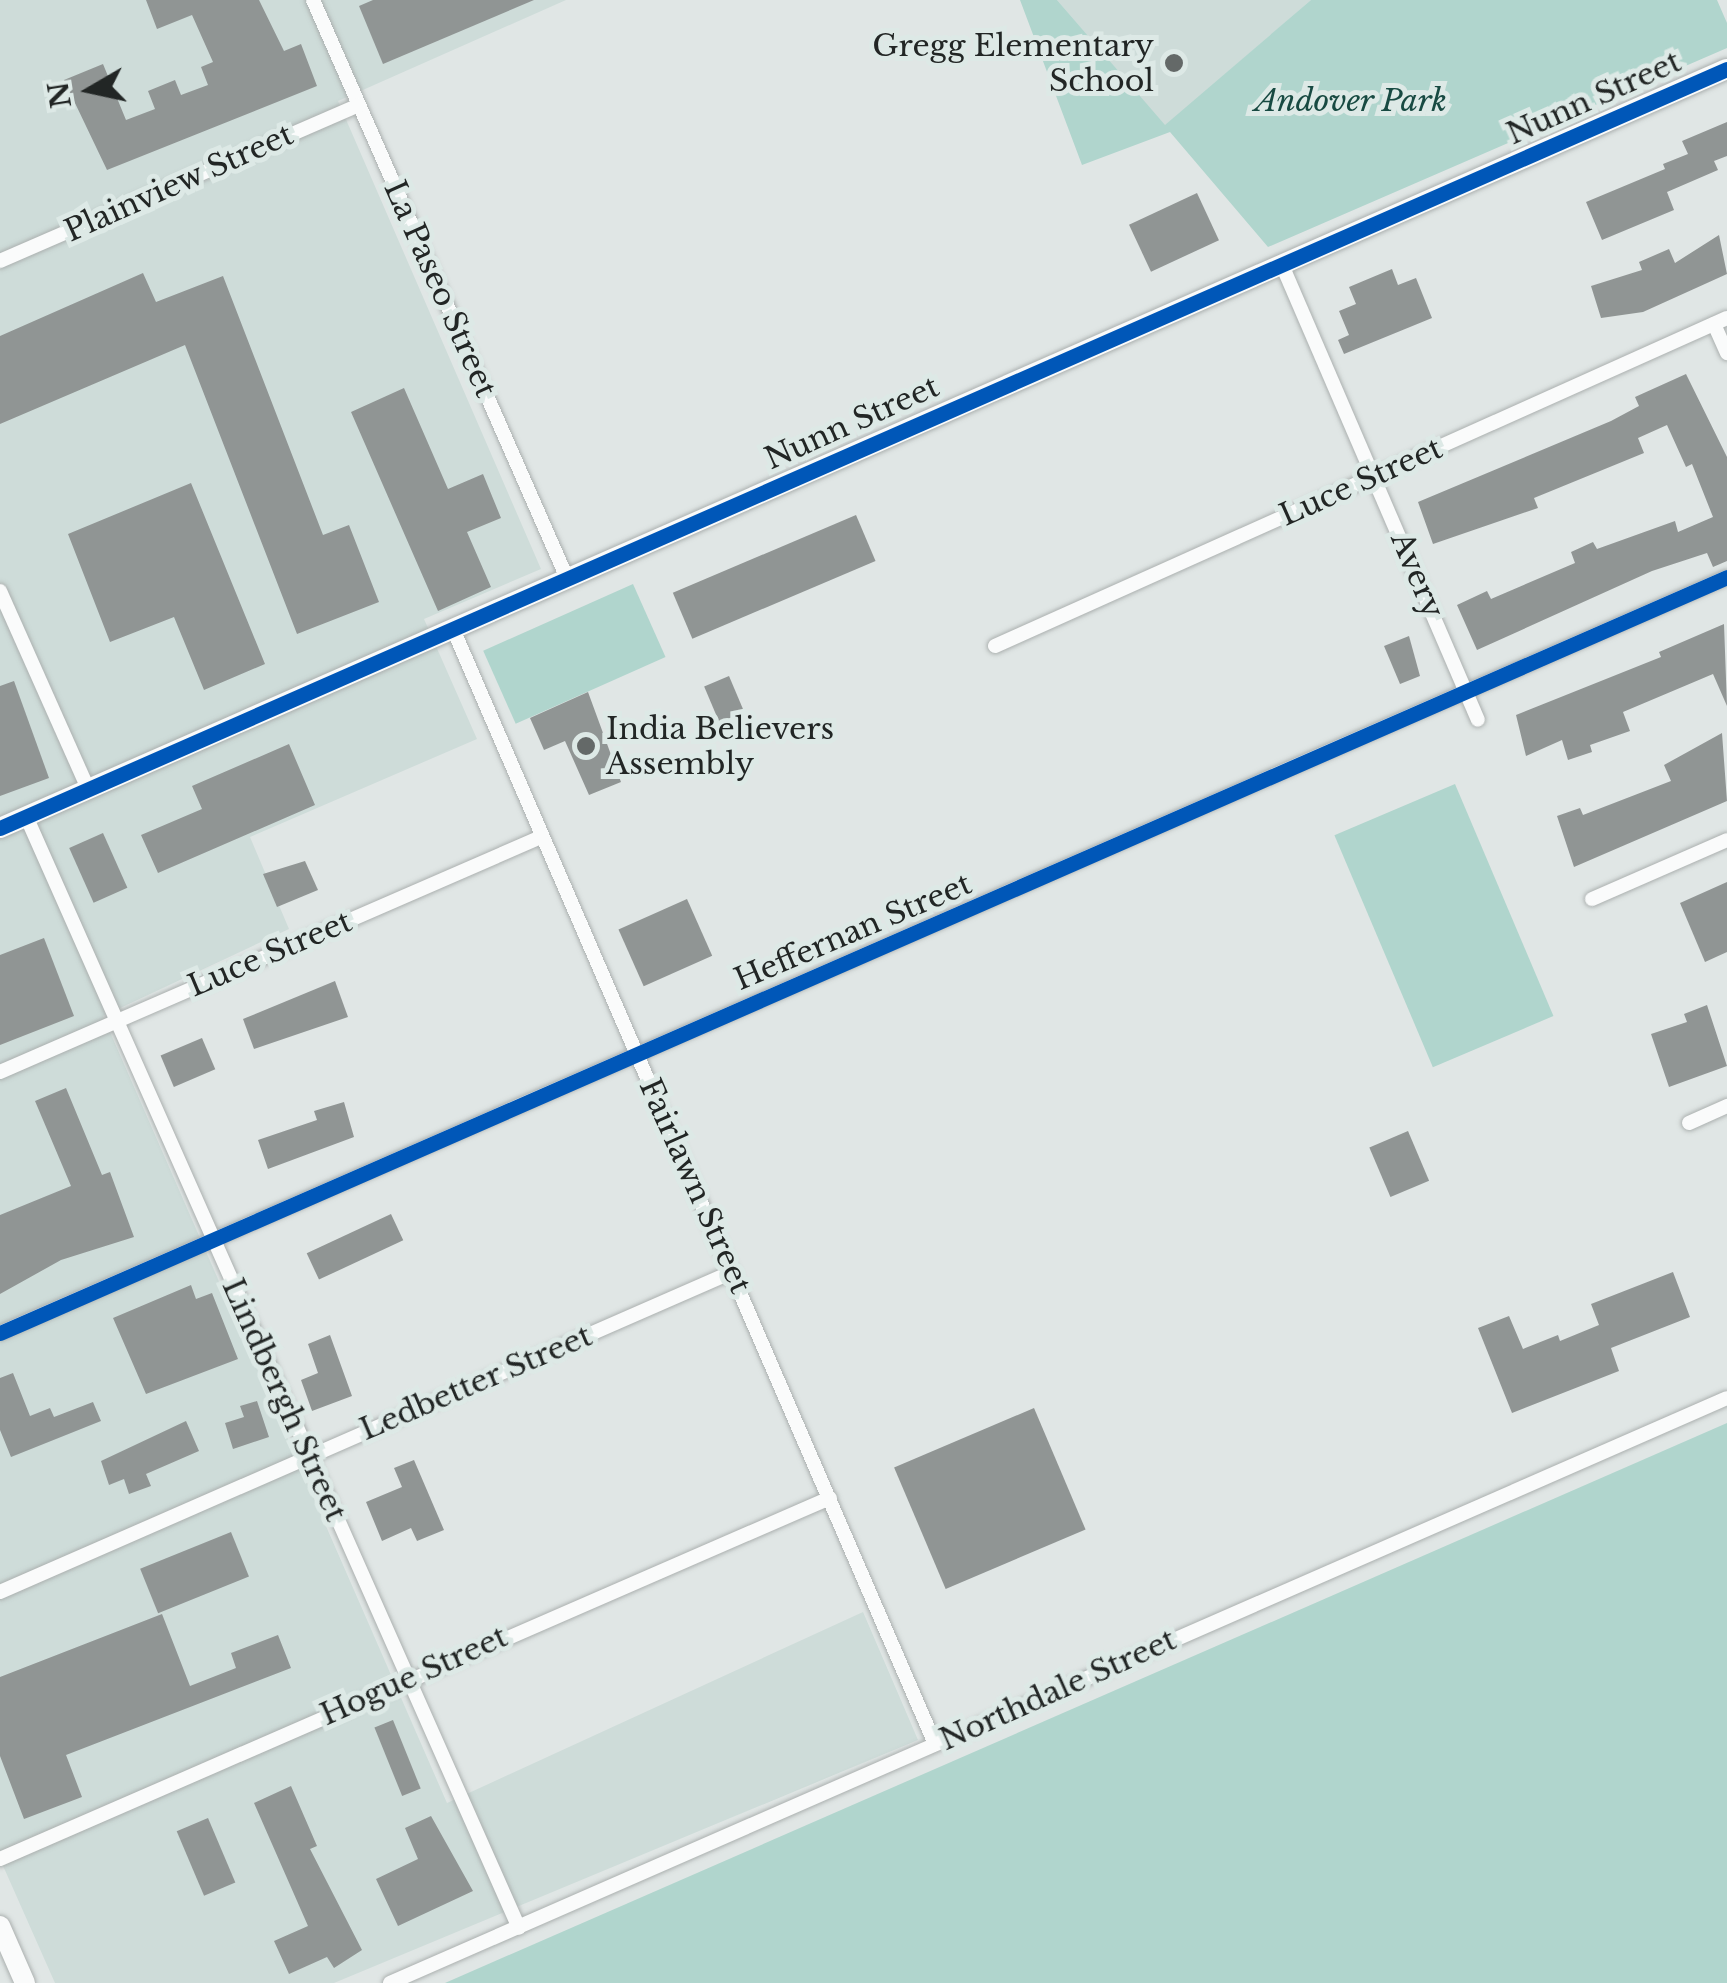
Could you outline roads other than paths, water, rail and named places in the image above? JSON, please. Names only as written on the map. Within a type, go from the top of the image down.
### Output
[{"type":"street","name":"La Paseo Street","points":[[313,0],[567,578]]},
{"type":"street","name":"Nunn Street","points":[[0,828],[1727,69]]},
{"type":"street","name":"Plainview Street","points":[[0,261],[359,105]]},
{"type":"street","name":"Avery","points":[[1282,264],[1478,720]]},
{"type":"street","name":"Luce Street","points":[[995,646],[1720,321]]},
{"type":"street","points":[[1720,321],[1727,353]]},
{"type":"street","name":"Heffernan Street","points":[[0,1333],[1467,695],[1727,577]]},
{"type":"street","points":[[0,591],[88,788]]},
{"type":"street","name":"Fairlawn Street","points":[[453,629],[935,1744]]},
{"type":"street","name":"Lindbergh Street","points":[[26,816],[518,1928]]},
{"type":"street","name":"Luce Street","points":[[0,1072],[540,837]]},
{"type":"street","points":[[1592,899],[1727,840]]},
{"type":"street","points":[[1689,1122],[1727,1106]]},
{"type":"street","name":"Ledbetter Street","points":[[0,1592],[732,1272]]},
{"type":"street","name":"Northdale Street","points":[[390,1983],[1727,1398]]},
{"type":"street","name":"Hogue Street","points":[[0,1859],[830,1498]]},
{"type":"street","points":[[0,1926],[25,1983]]},
{"type":"place","name":"Gregg Elementary School","points":[[1174,63]]},
{"type":"place","name":"India Believers Assembly","points":[[586,746]]},
{"type":"park label","name":"Andover Park","points":[[1351,101]]}]
